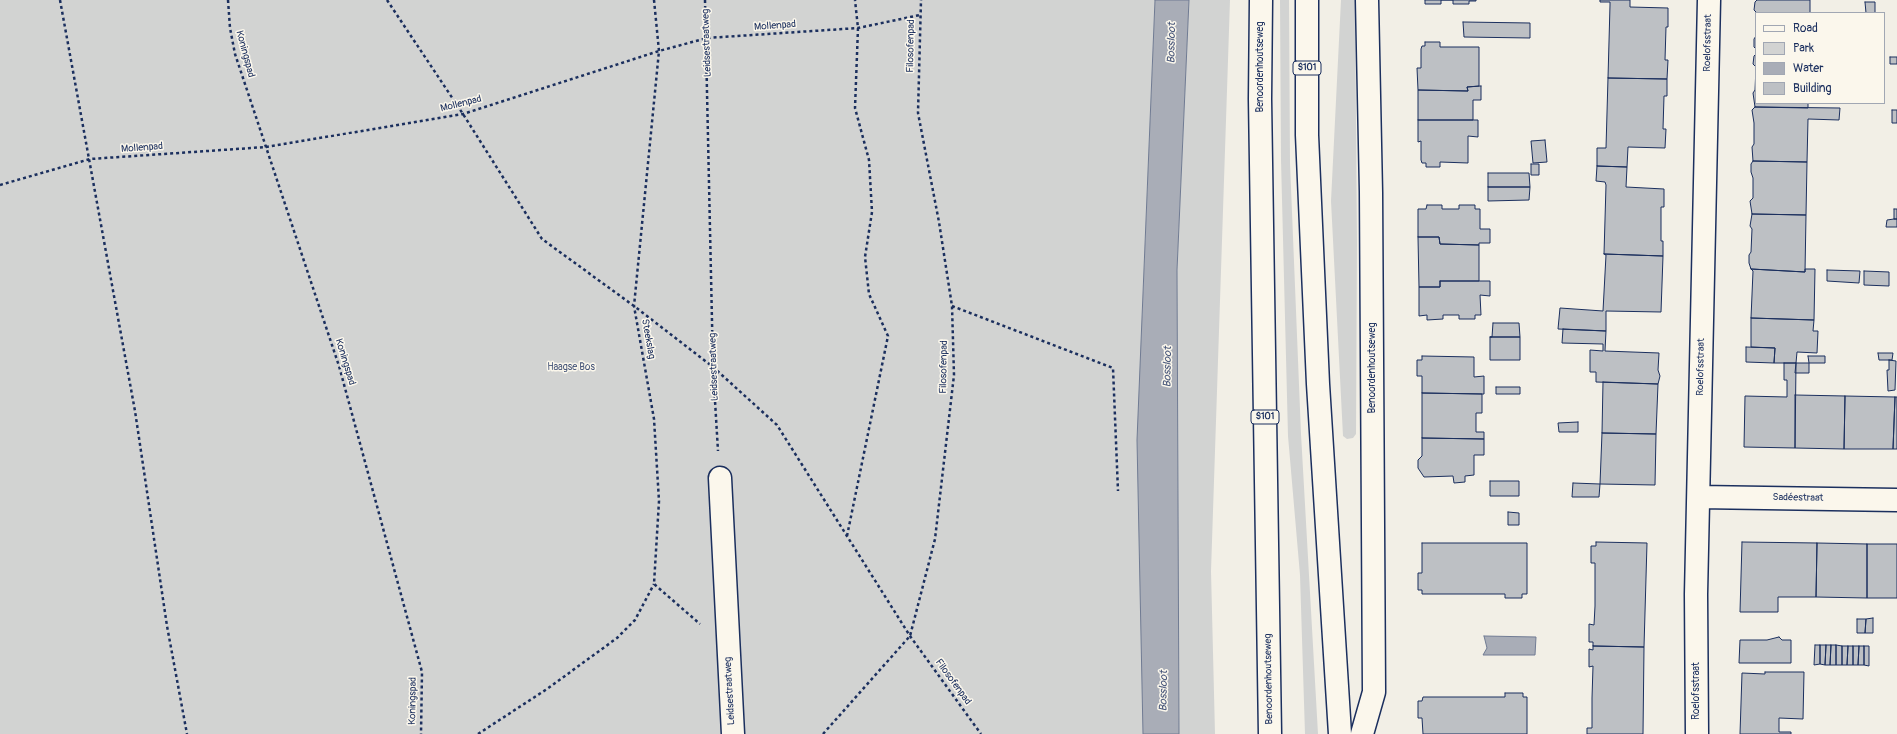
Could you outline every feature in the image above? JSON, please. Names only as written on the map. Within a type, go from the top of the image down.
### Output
[{"type":"street","name":"Benoordenhoutseweg","points":[[1260,0],[1260,115],[1270,734]]},
{"type":"street","name":"S101","points":[[1307,0],[1307,135],[1318,384],[1340,734]]},
{"type":"street","name":"Benoordenhoutseweg","points":[[1362,734],[1374,692],[1371,192],[1368,0]]},
{"type":"street","name":"Roelofsstraat","points":[[1696,734],[1696,594],[1709,0]]},
{"type":"street","name":"Leidsestraatweg","points":[[720,478],[732,734]]},
{"type":"street","name":"Sadéestraat","points":[[1699,496],[1897,500]]},
{"type":"path","points":[[60,0],[135,411],[167,626],[187,734]]},
{"type":"path","name":"Koningspad","points":[[228,0],[232,46],[339,366],[422,672],[421,734]]},
{"type":"path","points":[[387,0],[463,114],[542,239],[634,306],[713,367],[776,425],[910,636],[824,734]]},
{"type":"path","name":"Steekslag","points":[[654,0],[659,51],[634,306],[654,419],[659,501],[654,584]]},
{"type":"path","name":"Leidsestraatweg","points":[[705,0],[713,367],[720,478]]},
{"type":"path","points":[[846,537],[888,336],[869,294],[865,257],[872,212],[869,160],[855,108],[858,28],[855,0]]},
{"type":"path","name":"Filosofenpad","points":[[921,0],[918,113],[939,222],[952,306],[954,375],[935,539],[910,636],[981,734]]},
{"type":"path","name":"Mollenpad","points":[[0,185],[90,159],[266,147],[463,114],[659,51],[707,38],[858,28],[920,15]]},
{"type":"path","points":[[952,306],[1114,368],[1118,491]]},
{"type":"path","points":[[478,734],[547,690],[617,638],[635,620],[654,584],[728,648]]},
{"type":"green space","name":"Haagse Bos","points":[[0,0],[1155,0],[1142,320],[1148,734],[0,734]]},
{"type":"green space","points":[[1189,0],[1230,0],[1211,571],[1215,734],[1179,734],[1177,270]]},
{"type":"green space","points":[[1280,0],[1289,0],[1290,163],[1301,434],[1318,734],[1305,734],[1300,575],[1288,436],[1281,160]]},
{"type":"green space","points":[[1341,0],[1355,0],[1357,242],[1356,434],[1353,438],[1347,439],[1343,436],[1331,201]]},
{"type":"water","name":"Bossloot","points":[[1155,0],[1189,0],[1177,270],[1179,734],[1143,734],[1137,440]]},
{"type":"water","points":[[1484,636],[1536,637],[1535,655],[1483,655],[1487,648]]},
{"type":"building","points":[[1425,0],[1441,0],[1441,4],[1425,4]]},
{"type":"building","points":[[1453,0],[1476,1],[1469,1],[1469,4],[1453,4]]},
{"type":"building","points":[[1600,0],[1630,0],[1630,7],[1668,8],[1665,60],[1668,60],[1667,79],[1608,78],[1610,2],[1600,2]]},
{"type":"building","points":[[1757,0],[1810,0],[1810,12],[1756,12],[1754,10],[1755,2]]},
{"type":"building","points":[[1865,2],[1875,2],[1875,12],[1866,12]]},
{"type":"building","points":[[1463,22],[1530,23],[1530,38],[1464,37]]},
{"type":"building","points":[[1425,42],[1440,42],[1440,47],[1479,47],[1479,86],[1467,87],[1468,91],[1418,90],[1417,68],[1421,68],[1421,49],[1422,46],[1425,46]]},
{"type":"building","points":[[1755,55],[1755,66],[1753,64]]},
{"type":"building","points":[[1890,57],[1897,57],[1897,64],[1890,64]]},
{"type":"building","points":[[1608,78],[1667,79],[1667,96],[1664,96],[1663,129],[1666,129],[1665,148],[1628,147],[1627,167],[1597,166],[1597,148],[1606,148]]},
{"type":"building","points":[[1481,86],[1481,100],[1473,100],[1473,120],[1418,120],[1418,90],[1468,91],[1467,87]]},
{"type":"building","points":[[1755,90],[1755,104],[1808,104],[1808,108],[1755,107],[1753,93]]},
{"type":"building","points":[[1755,107],[1840,108],[1839,120],[1808,119],[1807,162],[1753,161],[1752,147],[1754,144],[1754,123],[1752,110]]},
{"type":"building","points":[[1892,110],[1897,110],[1897,123],[1892,123]]},
{"type":"building","points":[[1418,120],[1478,120],[1478,137],[1468,136],[1468,163],[1440,162],[1440,167],[1426,167],[1426,163],[1422,163],[1421,160],[1421,141],[1418,142]]},
{"type":"building","points":[[1545,140],[1547,162],[1533,163],[1531,141]]},
{"type":"building","points":[[1753,161],[1807,162],[1806,215],[1752,214],[1750,201],[1753,198],[1751,164]]},
{"type":"building","points":[[1531,164],[1539,164],[1539,175],[1531,175]]},
{"type":"building","points":[[1597,166],[1627,167],[1626,187],[1664,189],[1664,207],[1661,207],[1661,241],[1663,241],[1663,256],[1604,254],[1606,185],[1605,182],[1596,181]]},
{"type":"building","points":[[1488,173],[1529,173],[1530,187],[1488,187]]},
{"type":"building","points":[[1488,187],[1530,187],[1529,200],[1488,201]]},
{"type":"building","points":[[1427,205],[1442,205],[1442,209],[1459,209],[1459,205],[1475,205],[1475,209],[1480,209],[1480,229],[1490,229],[1490,243],[1479,243],[1479,245],[1440,244],[1439,237],[1418,237],[1418,209],[1426,209]]},
{"type":"building","points":[[1894,209],[1897,209],[1897,219],[1894,219]]},
{"type":"building","points":[[1752,214],[1806,215],[1805,272],[1751,269],[1749,255],[1751,252],[1752,229],[1750,226]]},
{"type":"building","points":[[1897,219],[1897,227],[1886,227],[1887,220]]},
{"type":"building","points":[[1418,237],[1439,237],[1440,244],[1479,245],[1479,281],[1440,281],[1440,287],[1419,287]]},
{"type":"building","points":[[1604,254],[1663,256],[1661,312],[1606,311],[1606,331],[1558,329],[1560,308],[1603,311],[1606,255]]},
{"type":"building","points":[[1751,269],[1805,272],[1805,269],[1815,269],[1814,320],[1751,318],[1753,271]]},
{"type":"building","points":[[1827,270],[1860,271],[1859,283],[1827,281]]},
{"type":"building","points":[[1864,271],[1889,272],[1889,286],[1864,285]]},
{"type":"building","points":[[1440,281],[1490,281],[1490,296],[1480,295],[1481,315],[1475,315],[1475,319],[1459,319],[1459,315],[1443,315],[1443,319],[1427,320],[1427,315],[1419,316],[1419,287],[1440,287]]},
{"type":"building","points":[[1751,318],[1814,320],[1813,331],[1818,331],[1817,353],[1797,352],[1796,363],[1774,363],[1775,348],[1751,347]]},
{"type":"building","points":[[1493,323],[1519,323],[1520,337],[1492,337]]},
{"type":"building","points":[[1563,329],[1606,331],[1605,351],[1659,353],[1658,370],[1660,376],[1658,384],[1596,382],[1596,372],[1590,372],[1590,350],[1603,351],[1603,344],[1562,343]]},
{"type":"building","points":[[1490,337],[1520,337],[1520,360],[1490,360]]},
{"type":"building","points":[[1746,347],[1775,348],[1774,363],[1746,362]]},
{"type":"building","points":[[1878,353],[1893,353],[1892,360],[1879,360]]},
{"type":"building","points":[[1422,356],[1474,357],[1474,377],[1484,376],[1484,394],[1422,393],[1422,376],[1417,376],[1417,360],[1422,360]]},
{"type":"building","points":[[1808,356],[1825,356],[1825,363],[1809,363]]},
{"type":"building","points":[[1889,360],[1896,361],[1895,390],[1888,391],[1887,370],[1889,370]]},
{"type":"building","points":[[1784,363],[1796,363],[1795,448],[1744,447],[1745,396],[1787,397],[1787,380],[1784,380]]},
{"type":"building","points":[[1796,363],[1809,363],[1809,373],[1795,373]]},
{"type":"building","points":[[1603,382],[1658,384],[1656,434],[1602,433]]},
{"type":"building","points":[[1496,387],[1520,387],[1520,394],[1496,394]]},
{"type":"building","points":[[1422,393],[1482,394],[1482,413],[1476,413],[1476,432],[1484,432],[1484,439],[1422,438]]},
{"type":"building","points":[[1795,395],[1845,396],[1844,449],[1795,448]]},
{"type":"building","points":[[1845,396],[1895,397],[1893,449],[1844,449]]},
{"type":"building","points":[[1895,397],[1897,397],[1897,449],[1893,449]]},
{"type":"building","points":[[1578,422],[1578,432],[1559,432],[1558,423]]},
{"type":"building","points":[[1602,433],[1656,434],[1655,485],[1600,484]]},
{"type":"building","points":[[1422,438],[1484,439],[1484,455],[1474,455],[1474,475],[1465,476],[1465,482],[1454,483],[1453,476],[1424,477],[1418,468],[1418,460],[1422,456]]},
{"type":"building","points":[[1490,481],[1519,481],[1519,496],[1490,496]]},
{"type":"building","points":[[1573,483],[1600,484],[1599,497],[1572,497]]},
{"type":"building","points":[[1508,512],[1519,513],[1519,525],[1508,525]]},
{"type":"building","points":[[1596,542],[1647,543],[1644,647],[1593,646],[1593,642],[1589,642],[1589,624],[1594,625],[1595,606],[1595,563],[1591,563],[1591,546],[1596,546]]},
{"type":"building","points":[[1742,542],[1817,543],[1816,597],[1778,597],[1778,612],[1740,612]]},
{"type":"building","points":[[1422,543],[1527,543],[1527,594],[1522,594],[1522,598],[1505,598],[1505,594],[1422,594],[1422,590],[1418,590],[1418,573],[1422,573]]},
{"type":"building","points":[[1817,543],[1867,544],[1867,598],[1816,597]]},
{"type":"building","points":[[1867,544],[1897,544],[1897,598],[1867,598]]},
{"type":"building","points":[[1873,618],[1873,633],[1865,633],[1866,619]]},
{"type":"building","points":[[1857,619],[1866,619],[1865,633],[1857,633]]},
{"type":"building","points":[[1779,637],[1782,640],[1791,640],[1791,663],[1739,663],[1740,640],[1767,640]]},
{"type":"building","points":[[1815,645],[1820,645],[1820,664],[1814,665]]},
{"type":"building","points":[[1820,645],[1826,645],[1825,665],[1820,664]]},
{"type":"building","points":[[1826,645],[1831,645],[1830,665],[1825,665]]},
{"type":"building","points":[[1831,645],[1836,645],[1836,665],[1830,665]]},
{"type":"building","points":[[1836,645],[1842,646],[1842,665],[1836,665]]},
{"type":"building","points":[[1593,646],[1644,647],[1643,734],[1587,734],[1587,728],[1592,728],[1593,666],[1589,667],[1589,649],[1593,650]]},
{"type":"building","points":[[1842,646],[1848,646],[1847,665],[1842,665]]},
{"type":"building","points":[[1848,646],[1853,646],[1853,665],[1847,665]]},
{"type":"building","points":[[1853,646],[1859,646],[1858,665],[1853,665]]},
{"type":"building","points":[[1859,646],[1864,646],[1864,665],[1858,665]]},
{"type":"building","points":[[1864,646],[1869,646],[1869,666],[1864,665]]},
{"type":"building","points":[[1765,672],[1804,672],[1803,719],[1779,718],[1779,732],[1791,732],[1791,734],[1740,734],[1742,673],[1765,674]]},
{"type":"building","points":[[1505,693],[1523,693],[1523,697],[1527,697],[1527,734],[1423,734],[1422,718],[1418,718],[1418,701],[1422,701],[1423,697],[1505,697]]}]
